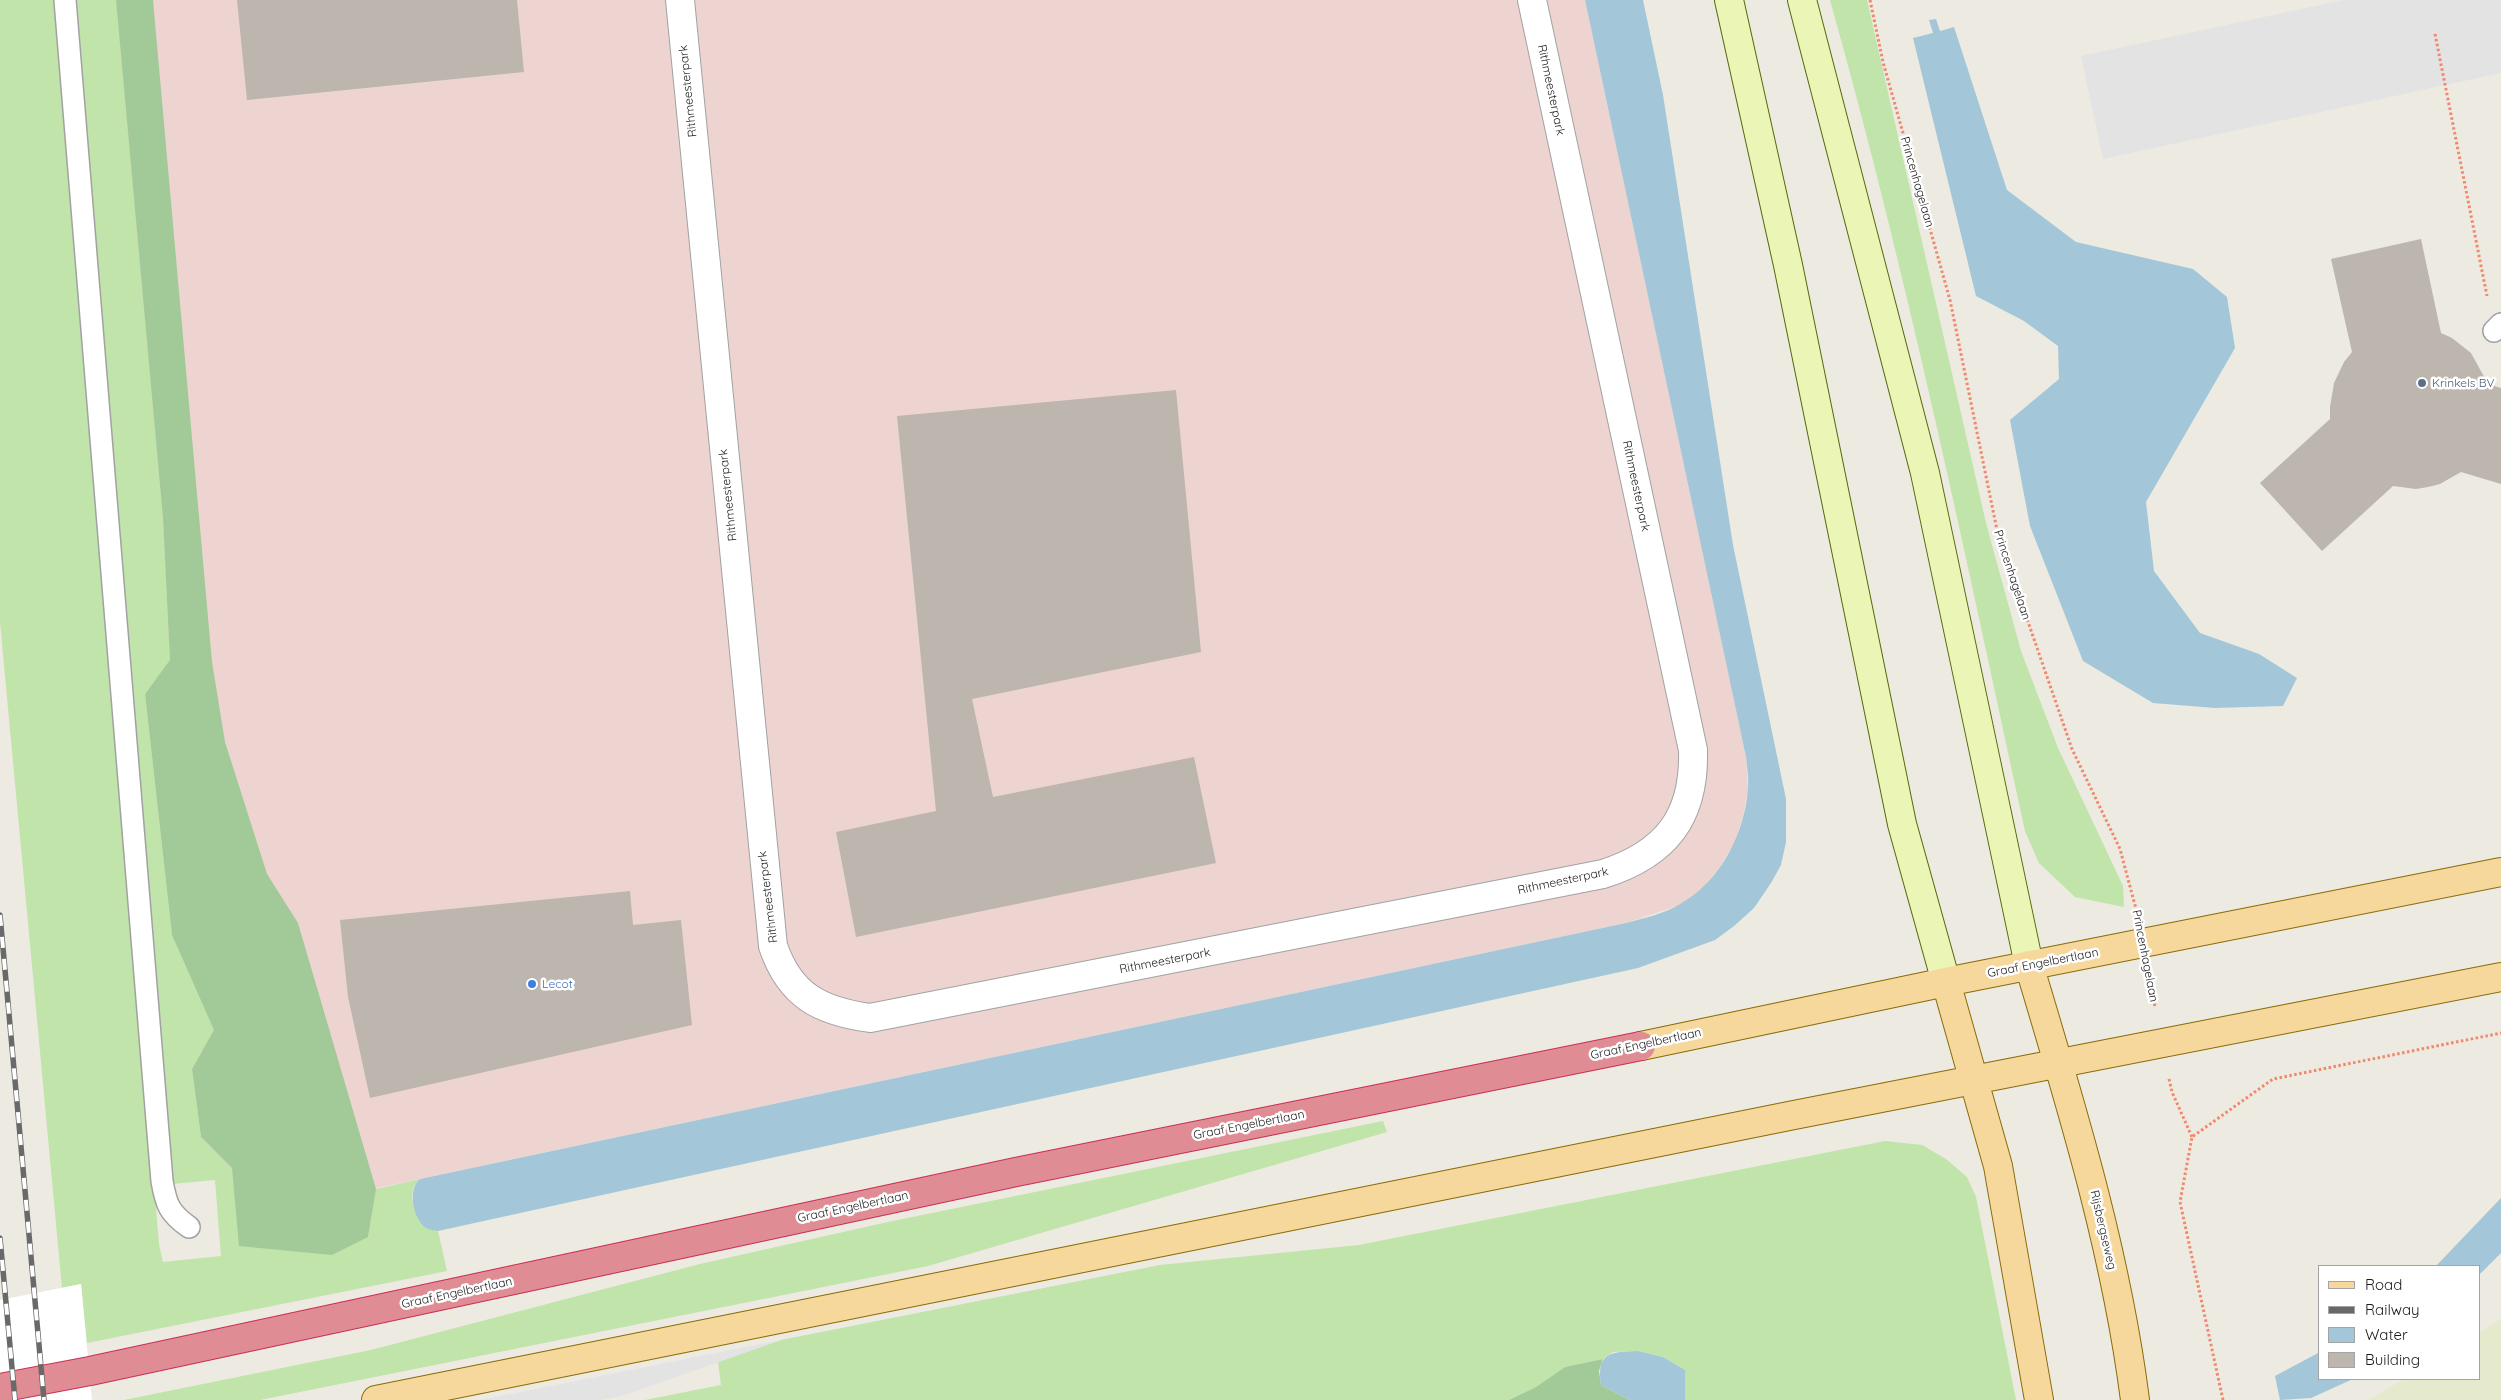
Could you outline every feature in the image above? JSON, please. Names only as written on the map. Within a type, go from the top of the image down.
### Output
[{"type":"highway","name":"Graaf Engelbertlaan","points":[[0,1388],[90,1371],[1006,1174],[1641,1046]]},
{"type":"main road","points":[[1729,0],[1788,265],[1902,824],[1998,1166],[2039,1400]]},
{"type":"main road","points":[[1802,0],[1925,473],[2029,966]]},
{"type":"main road","name":"Graaf Engelbertlaan","points":[[1641,1046],[1946,982],[2501,872]]},
{"type":"main road","name":"Rijsbergseweg","points":[[2029,966],[2103,1219],[2131,1366],[2135,1400]]},
{"type":"main road","points":[[376,1400],[1360,1201],[2501,977]]},
{"type":"street","name":"Rithmeesterpark","points":[[680,0],[770,926],[780,966],[791,983],[807,998],[825,1008],[840,1013],[870,1018],[1603,874],[1643,858],[1675,828],[1685,810],[1691,792],[1694,772],[1693,750],[1532,0]]},
{"type":"lane","points":[[65,0],[162,1181],[166,1202],[170,1209],[175,1217],[189,1227]]},
{"type":"path","name":"Princenhagelaan","points":[[1870,0],[1883,62],[1950,300],[1998,535],[2072,749],[2120,849],[2132,890],[2172,1092],[2192,1137]]},
{"type":"path","points":[[2435,34],[2497,328]]},
{"type":"path","points":[[2223,1400],[2180,1202],[2192,1137],[2273,1079],[2501,1033]]},
{"type":"shaded area","points":[[76,0],[1585,0],[1746,757],[1748,789],[1743,816],[1735,842],[1719,868],[1702,889],[1680,905],[1626,923],[377,1188],[368,1237],[227,1264]]},
{"type":"shaded area","points":[[2344,0],[2501,0],[2501,73],[2103,159],[2081,56]]},
{"type":"shaded area","points":[[781,1340],[622,1396],[602,1400],[481,1400]]},
{"type":"green space","points":[[0,0],[55,0],[159,1244],[163,1262],[221,1256],[215,1180],[172,1184],[73,0],[116,0],[163,518],[170,660],[145,694],[172,934],[214,1030],[192,1069],[201,1137],[232,1168],[240,1246],[368,1237],[376,1189],[420,1179],[412,1193],[415,1209],[424,1224],[438,1231],[447,1271],[87,1343],[81,1284],[62,1288],[0,622]]},
{"type":"green space","points":[[116,0],[153,0],[212,662],[225,742],[267,874],[298,923],[376,1189],[368,1237],[332,1255],[239,1246],[232,1168],[201,1137],[192,1069],[214,1030],[172,935],[145,694],[170,660],[163,518]]},
{"type":"green space","points":[[1830,0],[1867,0],[1986,523],[2021,651],[2058,748],[2123,886],[2124,907],[2075,897],[2039,863],[2025,831],[1910,310],[1885,206]]},
{"type":"green space","points":[[1383,1121],[1387,1132],[928,1266],[260,1400],[124,1400],[371,1350],[700,1264],[888,1222]]},
{"type":"green space","points":[[1885,1141],[1922,1145],[1946,1159],[1967,1177],[1976,1197],[2016,1400],[1685,1400],[1685,1370],[1663,1357],[1638,1351],[1613,1352],[1603,1359],[1565,1367],[1536,1387],[1509,1400],[645,1400],[721,1385],[718,1362],[781,1340],[1160,1265],[1359,1245]]},
{"type":"green space","points":[[2501,1319],[2501,1400],[2369,1400],[2402,1380],[2481,1380],[2481,1331]]},
{"type":"green space","points":[[1603,1359],[1599,1371],[1601,1385],[1630,1400],[1509,1400],[1536,1387],[1565,1367]]},
{"type":"water","points":[[1585,0],[1643,0],[1663,95],[1733,545],[1786,799],[1786,842],[1781,865],[1754,908],[1715,940],[1638,968],[438,1231],[427,1229],[421,1224],[413,1204],[414,1190],[420,1179],[1626,923],[1674,907],[1694,895],[1707,883],[1728,855],[1742,822],[1748,788],[1746,757]]},
{"type":"water","points":[[1936,19],[1940,31],[1954,27],[2007,190],[2076,242],[2193,269],[2227,297],[2235,348],[2146,502],[2154,571],[2200,633],[2259,654],[2297,678],[2283,706],[2215,708],[2153,703],[2083,661],[2030,526],[2010,420],[2059,379],[2058,346],[2024,321],[1976,296],[1913,38],[1933,33],[1929,20]]},
{"type":"water","points":[[2501,1198],[2501,1253],[2481,1273],[2481,1265],[2437,1265]]},
{"type":"water","points":[[1638,1351],[1663,1357],[1685,1370],[1685,1400],[1630,1400],[1601,1385],[1601,1366],[1607,1356],[1613,1353]]},
{"type":"water","points":[[2318,1353],[2318,1380],[2351,1380],[2311,1398],[2280,1400],[2275,1376]]},
{"type":"pier","points":[[81,1284],[92,1400],[0,1400],[0,1300]]},
{"type":"building","points":[[237,0],[517,0],[524,72],[247,100]]},
{"type":"building","points":[[2421,239],[2441,333],[2452,338],[2471,353],[2488,384],[2501,388],[2501,484],[2461,472],[2440,484],[2428,487],[2416,489],[2393,486],[2322,551],[2260,483],[2330,419],[2334,383],[2344,362],[2352,352],[2331,259]]},
{"type":"building","points":[[1176,390],[1201,652],[972,699],[993,797],[1194,757],[1216,863],[856,937],[836,832],[936,811],[897,416]]},
{"type":"building","points":[[630,891],[633,925],[681,920],[692,1025],[370,1098],[348,997],[340,920]]},
{"type":"railway","points":[[0,915],[44,1400]]},
{"type":"railway","points":[[0,1238],[15,1400]]},
{"type":"place","name":"Krinkels BV","points":[[2422,383]]},
{"type":"place","name":"Lecot","points":[[532,984]]}]
